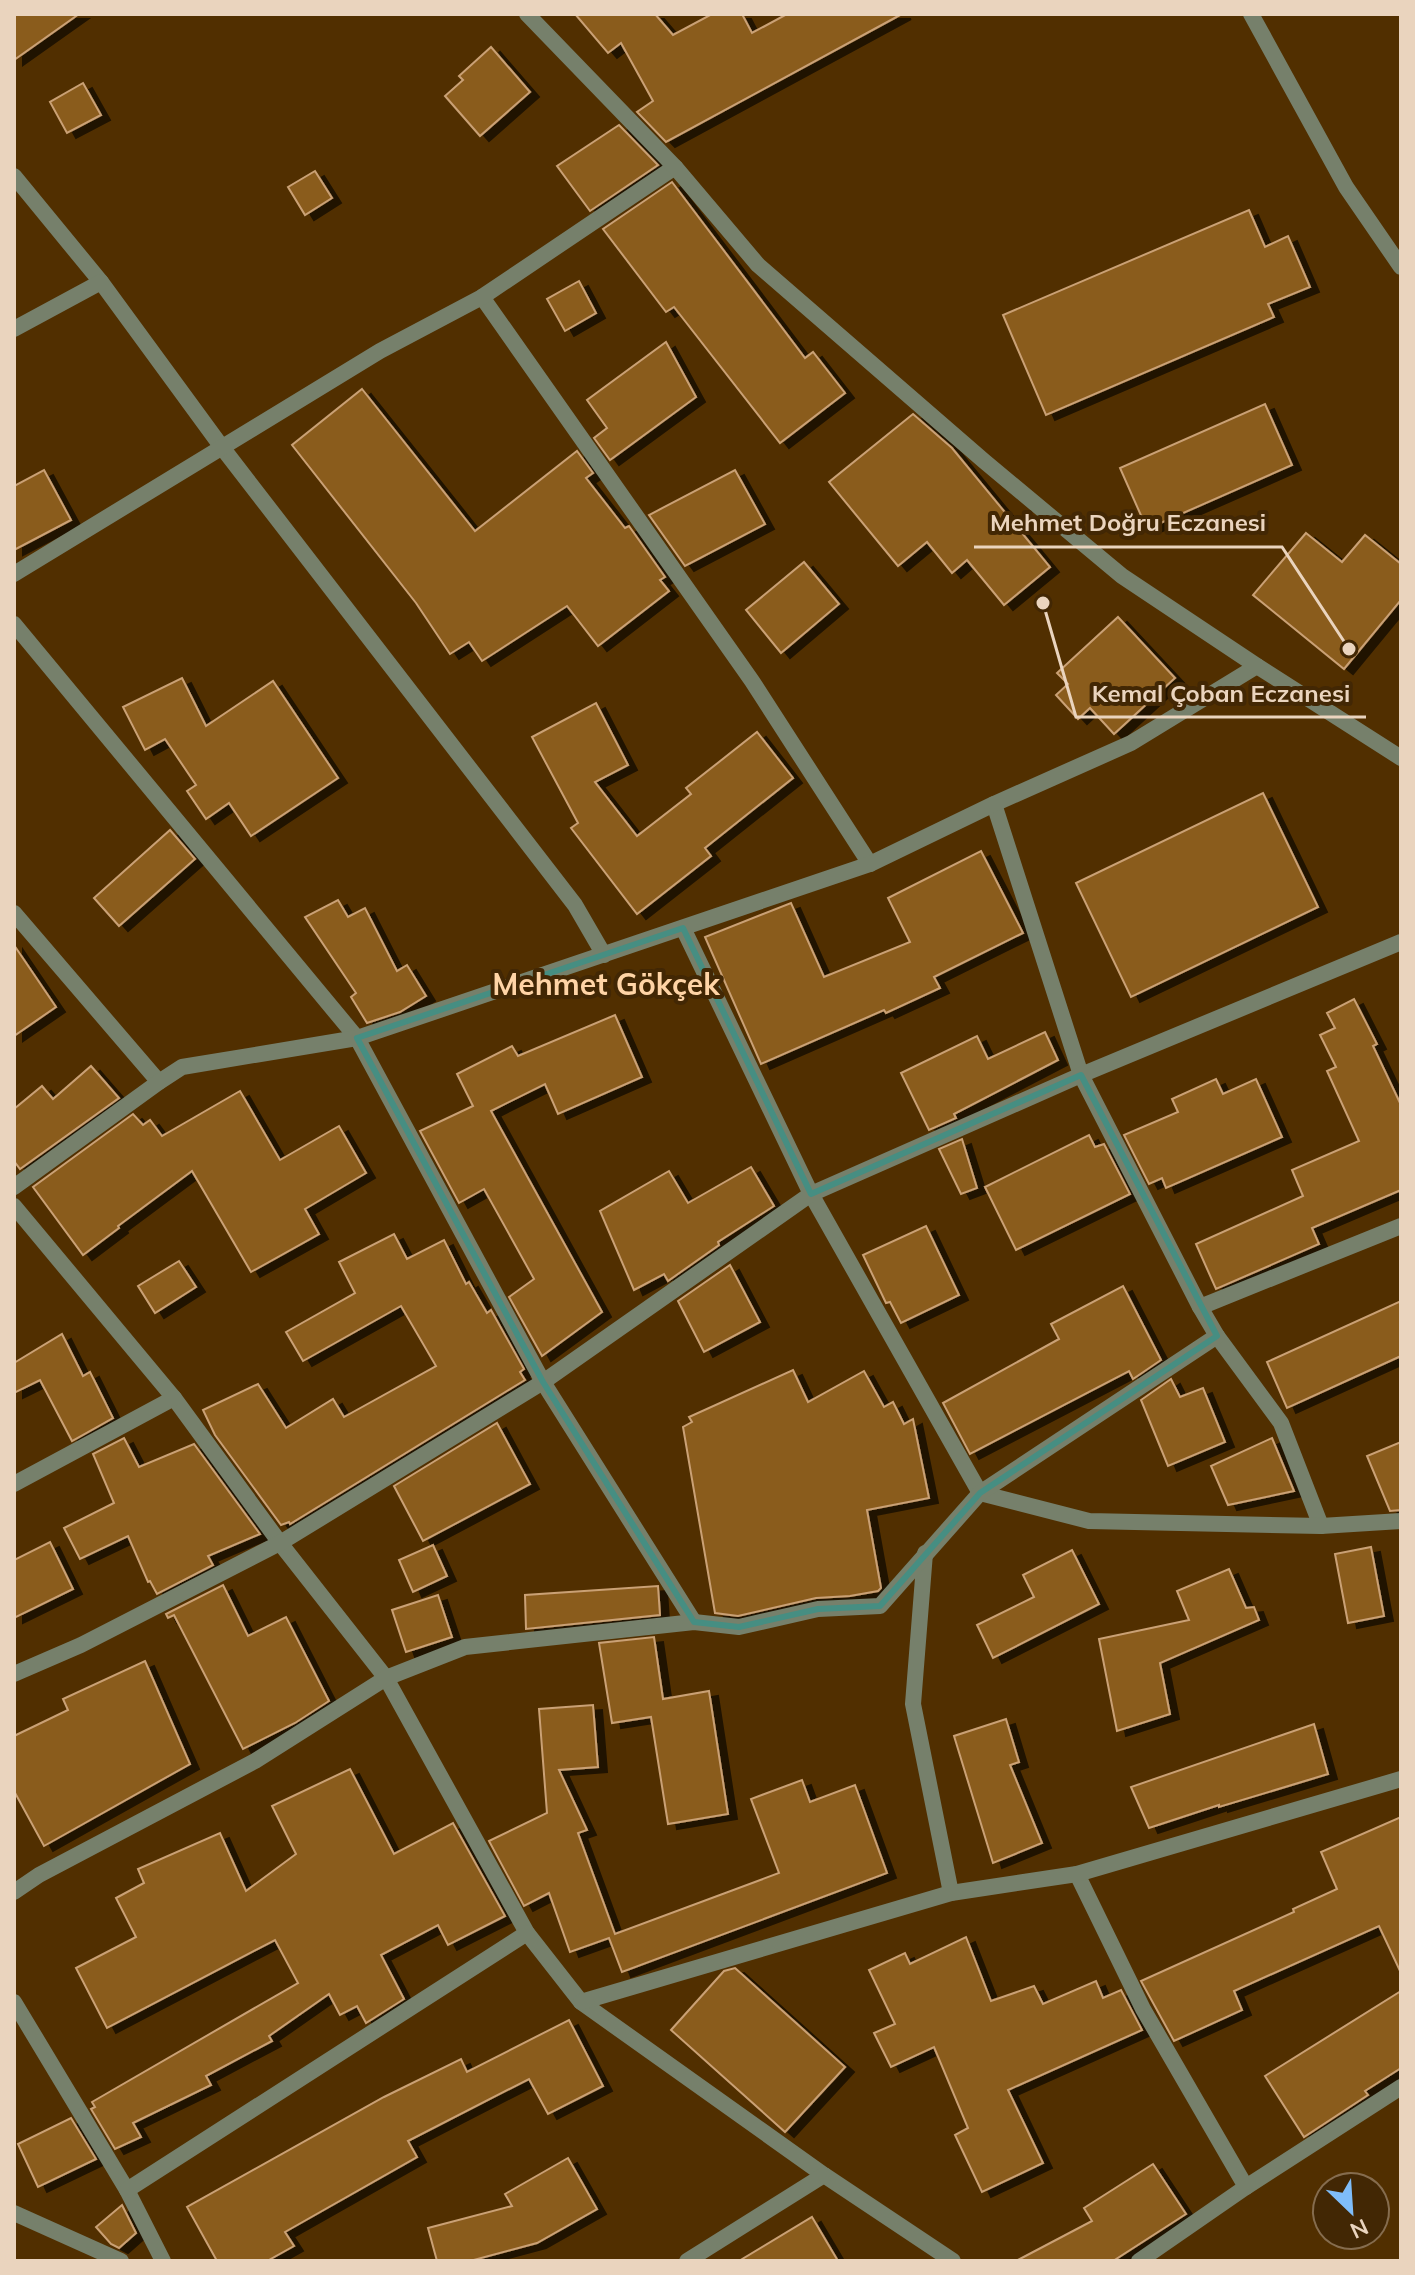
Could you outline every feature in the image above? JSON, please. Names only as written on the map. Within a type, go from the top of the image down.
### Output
[{"type":"street","points":[[527,14],[675,167],[758,265],[984,461],[1122,576],[1401,758]]},
{"type":"street","points":[[1251,14],[1346,187],[1401,267]]},
{"type":"street","points":[[14,574],[380,351],[482,297],[675,167]]},
{"type":"street","points":[[14,176],[101,282],[221,446],[575,905],[604,955]]},
{"type":"street","points":[[14,329],[101,282]]},
{"type":"street","points":[[482,297],[752,681],[870,864]]},
{"type":"street","points":[[14,624],[357,1038],[543,1382],[694,1622]]},
{"type":"street","points":[[14,1187],[182,1067],[357,1038],[870,864],[1131,743],[1257,666]]},
{"type":"street","points":[[994,804],[1081,1075],[1200,1307],[1217,1336],[1281,1423],[1321,1526]]},
{"type":"street","points":[[14,913],[159,1082]]},
{"type":"street","points":[[683,928],[811,1194],[980,1493],[1089,1521],[1321,1526],[1401,1521]]},
{"type":"street","points":[[14,1674],[81,1645],[280,1543],[543,1382],[811,1194],[1081,1075],[1401,942]]},
{"type":"street","points":[[14,1206],[174,1398],[280,1543],[386,1678],[527,1933],[581,2002],[824,2175],[953,2261]]},
{"type":"street","points":[[1200,1307],[1401,1226]]},
{"type":"street","points":[[14,1892],[39,1875],[255,1761],[386,1678],[465,1647],[694,1622],[739,1627],[818,1609],[880,1606],[980,1493],[1217,1336]]},
{"type":"street","points":[[14,1484],[174,1398]]},
{"type":"street","points":[[925,1553],[913,1704],[951,1893]]},
{"type":"street","points":[[581,2002],[951,1893],[1077,1874],[1401,1779]]},
{"type":"street","points":[[1077,1874],[1143,2009],[1246,2187]]},
{"type":"street","points":[[127,2190],[527,1933]]},
{"type":"street","points":[[14,2002],[127,2190],[163,2261]]},
{"type":"street","points":[[1139,2261],[1246,2187],[1401,2087]]},
{"type":"street","points":[[687,2261],[824,2175]]},
{"type":"street","points":[[14,2213],[121,2261]]},
{"type":"highlighted area","points":[[683,928],[811,1194],[1081,1075],[1217,1336],[980,1493],[880,1606],[818,1609],[739,1627],[694,1622],[543,1382],[357,1038]]},
{"type":"building","points":[[14,14],[79,14],[14,60]]},
{"type":"building","points":[[575,14],[655,14],[673,35],[712,14],[742,14],[752,33],[787,14],[902,14],[666,142],[637,112],[653,101],[621,43],[608,53]]},
{"type":"building","points":[[491,47],[530,92],[480,136],[445,96],[463,80],[459,76]]},
{"type":"building","points":[[83,83],[101,115],[67,133],[50,102]]},
{"type":"building","points":[[619,125],[658,165],[590,211],[557,166]]},
{"type":"building","points":[[315,171],[332,198],[305,215],[288,187]]},
{"type":"building","points":[[672,182],[805,358],[813,352],[845,393],[780,443],[674,307],[666,312],[603,229]]},
{"type":"building","points":[[1249,210],[1265,247],[1288,236],[1310,287],[1268,304],[1274,317],[1046,415],[1003,315]]},
{"type":"building","points":[[579,281],[596,313],[565,331],[547,299]]},
{"type":"building","points":[[666,342],[696,397],[610,460],[594,438],[607,428],[587,400]]},
{"type":"building","points":[[362,389],[475,531],[577,451],[593,473],[586,478],[625,528],[629,526],[665,577],[660,580],[669,591],[598,646],[567,606],[482,661],[469,642],[450,654],[416,603],[292,445]]},
{"type":"building","points":[[1265,404],[1292,465],[1147,529],[1120,468]]},
{"type":"building","points":[[913,414],[952,448],[1050,567],[1004,605],[967,560],[952,573],[927,542],[898,566],[829,482]]},
{"type":"building","points":[[44,470],[71,520],[14,550],[14,486]]},
{"type":"building","points":[[735,470],[765,524],[685,566],[649,515]]},
{"type":"building","points":[[1306,533],[1342,562],[1365,535],[1401,564],[1401,600],[1344,669],[1253,595]]},
{"type":"building","points":[[804,562],[839,604],[781,653],[746,610]]},
{"type":"building","points":[[1118,617],[1175,678],[1114,734],[1090,708],[1078,719],[1056,695],[1068,684],[1057,673]]},
{"type":"building","points":[[182,678],[206,726],[273,681],[338,778],[251,836],[229,803],[206,819],[187,791],[196,785],[165,739],[145,750],[123,707]]},
{"type":"building","points":[[596,703],[628,765],[595,782],[637,836],[691,794],[686,788],[757,732],[793,778],[705,848],[711,856],[637,914],[571,828],[578,823],[532,737]]},
{"type":"building","points":[[1263,793],[1318,907],[1131,997],[1076,883]]},
{"type":"building","points":[[170,830],[195,859],[119,926],[94,898]]},
{"type":"building","points":[[981,851],[1023,933],[934,977],[940,988],[761,1064],[705,937],[791,903],[824,977],[910,942],[888,898]]},
{"type":"building","points":[[338,900],[348,917],[365,908],[397,971],[407,965],[426,996],[400,1012],[367,1023],[351,997],[356,993],[305,917]]},
{"type":"building","points":[[14,945],[56,1007],[14,1036]]},
{"type":"building","points":[[1354,999],[1377,1044],[1373,1046],[1401,1105],[1401,1190],[1312,1228],[1319,1244],[1216,1289],[1196,1244],[1303,1196],[1292,1170],[1359,1141],[1327,1071],[1336,1067],[1320,1035],[1335,1028],[1327,1013]]},
{"type":"building","points":[[615,1015],[642,1077],[558,1114],[545,1084],[491,1111],[602,1312],[542,1356],[509,1297],[534,1279],[484,1189],[459,1203],[420,1131],[473,1106],[457,1074],[512,1046],[518,1056]]},
{"type":"building","points":[[1045,1032],[1058,1060],[929,1130],[901,1073],[977,1036],[988,1059]]},
{"type":"building","points":[[91,1066],[119,1098],[20,1169],[14,1161],[14,1109],[42,1086],[53,1099]]},
{"type":"building","points":[[1216,1079],[1223,1094],[1256,1079],[1282,1137],[1166,1188],[1162,1178],[1149,1184],[1124,1135],[1178,1112],[1172,1099]]},
{"type":"building","points":[[240,1091],[280,1160],[339,1126],[366,1173],[305,1209],[319,1234],[251,1272],[192,1171],[83,1255],[33,1187],[133,1114],[143,1125],[150,1120],[162,1136]]},
{"type":"building","points":[[1089,1135],[1095,1147],[1104,1144],[1130,1194],[1016,1250],[985,1187]]},
{"type":"building","points":[[962,1139],[977,1188],[961,1194],[939,1149]]},
{"type":"building","points":[[751,1167],[774,1206],[718,1242],[719,1245],[668,1281],[664,1274],[634,1290],[600,1211],[669,1171],[688,1203]]},
{"type":"building","points":[[926,1226],[959,1295],[901,1323],[890,1302],[886,1303],[863,1255]]},
{"type":"building","points":[[394,1234],[407,1259],[444,1240],[466,1284],[469,1282],[487,1313],[491,1310],[524,1369],[520,1372],[525,1380],[290,1524],[281,1525],[215,1435],[203,1410],[258,1384],[286,1428],[333,1399],[344,1417],[436,1366],[401,1306],[303,1361],[286,1332],[355,1293],[339,1262]]},
{"type":"building","points":[[179,1261],[196,1287],[155,1313],[138,1286]]},
{"type":"building","points":[[730,1265],[760,1322],[704,1352],[678,1301]]},
{"type":"building","points":[[1123,1286],[1161,1360],[1133,1379],[1129,1371],[970,1454],[943,1403],[1059,1339],[1051,1324]]},
{"type":"building","points":[[1401,1301],[1401,1356],[1287,1408],[1267,1362]]},
{"type":"building","points":[[62,1334],[83,1376],[90,1372],[113,1418],[72,1441],[40,1380],[14,1393],[14,1363]]},
{"type":"building","points":[[793,1370],[808,1402],[864,1371],[884,1407],[893,1402],[904,1424],[913,1419],[929,1498],[867,1510],[881,1588],[878,1591],[816,1598],[738,1616],[715,1613],[683,1427],[692,1422],[689,1417]]},
{"type":"building","points":[[1171,1379],[1180,1397],[1203,1388],[1225,1442],[1168,1466],[1141,1400]]},
{"type":"building","points":[[497,1423],[530,1484],[423,1541],[394,1486]]},
{"type":"building","points":[[124,1438],[139,1467],[194,1444],[260,1534],[208,1556],[213,1565],[157,1594],[148,1582],[128,1536],[80,1559],[64,1528],[114,1503],[93,1454]]},
{"type":"building","points":[[1272,1438],[1294,1491],[1228,1505],[1211,1466]]},
{"type":"building","points":[[1401,1442],[1401,1510],[1390,1511],[1367,1456]]},
{"type":"building","points":[[50,1542],[73,1589],[14,1618],[14,1560]]},
{"type":"building","points":[[433,1545],[447,1576],[413,1592],[399,1560]]},
{"type":"building","points":[[1371,1547],[1384,1616],[1348,1623],[1335,1554]]},
{"type":"building","points":[[1072,1550],[1099,1604],[993,1658],[977,1625],[1034,1597],[1023,1575]]},
{"type":"building","points":[[1229,1569],[1246,1608],[1254,1607],[1259,1620],[1160,1663],[1170,1714],[1117,1731],[1099,1639],[1189,1620],[1177,1591]]},
{"type":"building","points":[[223,1585],[248,1636],[286,1617],[329,1701],[295,1723],[243,1749],[174,1615],[168,1618],[166,1614]]},
{"type":"building","points":[[658,1586],[660,1615],[526,1629],[525,1595]]},
{"type":"building","points":[[438,1595],[452,1637],[406,1652],[392,1610]]},
{"type":"building","points":[[654,1637],[663,1699],[709,1691],[728,1814],[668,1824],[651,1717],[612,1723],[599,1643]]},
{"type":"building","points":[[145,1661],[190,1764],[44,1846],[14,1791],[14,1736],[68,1710],[63,1699]]},
{"type":"building","points":[[593,1705],[598,1767],[559,1770],[587,1830],[578,1833],[615,1934],[779,1873],[751,1799],[802,1780],[810,1802],[855,1785],[887,1873],[622,1972],[609,1938],[570,1952],[549,1893],[524,1906],[489,1841],[547,1813],[539,1709]]},
{"type":"building","points":[[1006,1719],[1019,1762],[1010,1765],[1042,1843],[993,1863],[954,1736]]},
{"type":"building","points":[[1314,1724],[1328,1774],[1149,1828],[1131,1787]]},
{"type":"building","points":[[350,1769],[394,1854],[453,1823],[505,1916],[448,1945],[438,1925],[381,1955],[404,1999],[366,2023],[357,2006],[340,2015],[329,1994],[269,2036],[272,2041],[206,2076],[211,2085],[133,2123],[141,2137],[115,2149],[91,2109],[95,2107],[92,2102],[298,1983],[275,1940],[107,2028],[76,1968],[136,1937],[116,1898],[144,1883],[138,1869],[220,1833],[246,1891],[296,1854],[272,1806]]},
{"type":"building","points":[[1401,1817],[1401,1973],[1379,1926],[1234,1991],[1242,2010],[1174,2041],[1141,1981],[1294,1912],[1293,1909],[1337,1889],[1321,1852]]},
{"type":"building","points":[[966,1937],[991,2001],[1034,1986],[1043,2004],[1096,1981],[1103,1998],[1121,1990],[1142,2030],[1008,2090],[1043,2163],[982,2192],[955,2135],[968,2128],[934,2047],[891,2067],[874,2033],[895,2024],[869,1970],[905,1953],[910,1964]]},
{"type":"building","points":[[735,1968],[845,2067],[785,2132],[671,2030],[724,1971]]},
{"type":"building","points":[[1401,1991],[1401,2068],[1365,2091],[1368,2095],[1304,2137],[1265,2076]]},
{"type":"building","points":[[569,2020],[603,2086],[548,2114],[529,2079],[408,2141],[417,2157],[285,2232],[294,2246],[267,2261],[217,2261],[187,2207],[384,2097],[461,2059],[467,2072]]},
{"type":"building","points":[[71,2118],[96,2159],[38,2187],[18,2144]]},
{"type":"building","points":[[568,2158],[597,2209],[537,2243],[470,2261],[437,2261],[428,2228],[512,2206],[505,2194]]},
{"type":"building","points":[[1153,2164],[1186,2214],[1113,2261],[1016,2261],[1092,2221],[1084,2208]]},
{"type":"building","points":[[122,2205],[136,2233],[119,2248],[111,2244],[96,2227]]},
{"type":"building","points":[[812,2217],[838,2261],[739,2261]]},
{"type":"place","name":"Kemal Çoban Eczanesi","points":[[1043,603]]},
{"type":"place","name":"Mehmet Doğru Eczanesi","points":[[1349,649]]},
{"type":"district","name":"Mehmet Gökçek","points":[[606,984]]}]
